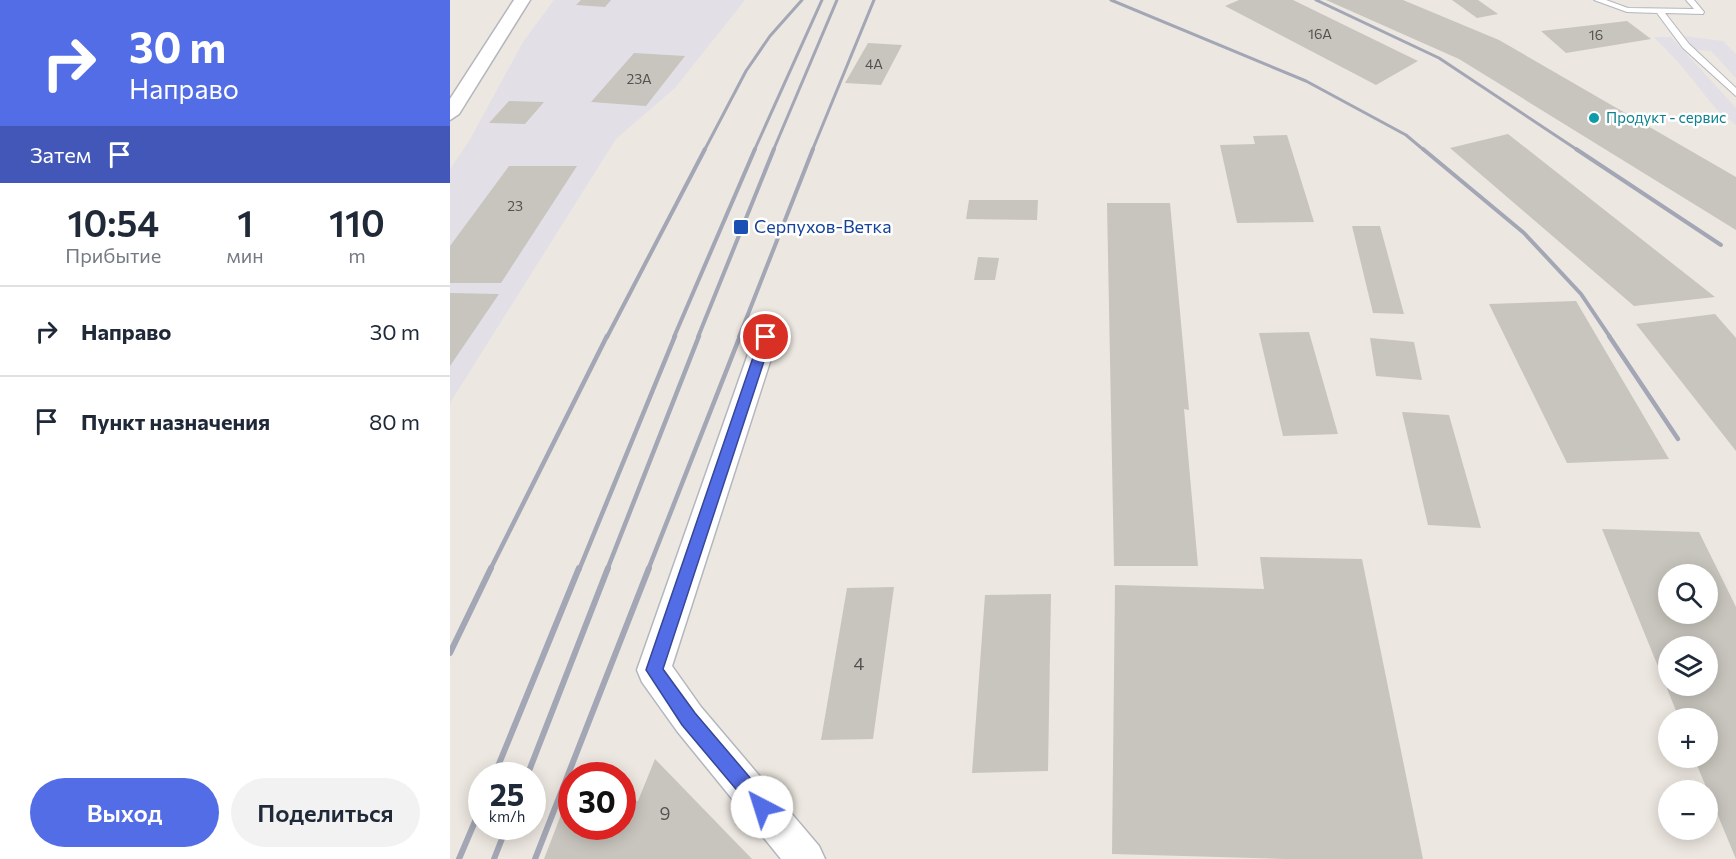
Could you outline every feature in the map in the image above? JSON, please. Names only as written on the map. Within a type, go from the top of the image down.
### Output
[{"type":"street","points":[[450,114],[522,0]]},
{"type":"street","points":[[766,337],[654,670],[688,719],[806,859]]},
{"type":"lane","points":[[1598,0],[1627,10],[1700,12],[1690,0]]},
{"type":"lane","points":[[1659,11],[1686,46],[1736,93]]},
{"type":"shaded area","points":[[554,0],[745,0],[675,88],[616,139],[450,403],[450,169],[469,141],[523,42]]},
{"type":"shaded area","points":[[1684,36],[1723,41],[1736,54],[1736,78],[1711,51],[1696,50]]},
{"type":"shaded area","points":[[1654,37],[1671,37],[1736,108],[1736,125],[1717,110],[1679,63]]},
{"type":"building","points":[[581,0],[611,0],[605,7],[576,5]]},
{"type":"building","points":[[1239,0],[1293,0],[1418,61],[1376,85],[1225,6]]},
{"type":"building","name":"Продукт - сервис","points":[[1326,0],[1403,0],[1499,40],[1736,177],[1736,230],[1459,59]]},
{"type":"building","points":[[1452,0],[1478,0],[1498,14],[1477,18]]},
{"type":"building","points":[[1627,21],[1651,39],[1566,53],[1541,31]]},
{"type":"building","points":[[868,43],[902,45],[881,85],[845,83]]},
{"type":"building","points":[[634,53],[685,56],[646,106],[591,102]]},
{"type":"building","points":[[509,101],[544,102],[525,124],[489,123]]},
{"type":"building","points":[[1508,134],[1715,297],[1634,306],[1450,148]]},
{"type":"building","points":[[1287,135],[1314,222],[1237,223],[1220,145],[1255,144],[1253,136]]},
{"type":"building","points":[[509,166],[577,166],[501,283],[450,283],[450,246]]},
{"type":"building","points":[[969,200],[1038,200],[1037,220],[966,219]]},
{"type":"building","points":[[1107,203],[1170,203],[1189,410],[1184,409],[1198,566],[1114,566]]},
{"type":"building","points":[[1352,226],[1380,226],[1404,314],[1373,313]]},
{"type":"building","points":[[978,257],[999,258],[995,280],[974,280]]},
{"type":"building","points":[[450,293],[499,294],[450,366]]},
{"type":"building","points":[[1576,301],[1669,459],[1567,463],[1489,304]]},
{"type":"building","points":[[1715,314],[1736,338],[1736,451],[1636,324]]},
{"type":"building","points":[[1309,332],[1338,434],[1283,436],[1259,333]]},
{"type":"building","points":[[1370,338],[1414,342],[1422,380],[1376,376]]},
{"type":"building","points":[[1402,412],[1449,415],[1481,528],[1428,525]]},
{"type":"building","points":[[1602,529],[1699,532],[1715,564],[1658,564],[1658,624],[1718,624],[1718,571],[1736,607],[1736,859],[1718,816],[1718,780],[1703,780],[1698,768],[1718,768],[1718,708],[1675,708],[1670,696],[1718,696],[1718,636],[1658,636],[1658,666]]},
{"type":"building","points":[[1260,557],[1362,559],[1423,859],[1285,859],[1112,854],[1115,585],[1264,589]]},
{"type":"building","points":[[894,587],[873,739],[821,740],[847,588]]},
{"type":"building","points":[[1051,594],[1048,771],[972,773],[985,595]]},
{"type":"building","points":[[655,759],[752,859],[544,859],[558,822],[558,840],[636,840],[636,801],[638,801]]},
{"type":"railway","points":[[704,151],[746,71],[770,36],[802,0]]},
{"type":"railway","points":[[754,151],[822,0]]},
{"type":"railway","points":[[773,151],[837,0]]},
{"type":"railway","points":[[812,151],[874,0]]},
{"type":"railway","points":[[1111,0],[1306,81],[1406,135],[1425,151]]},
{"type":"railway","points":[[1316,0],[1439,58],[1579,151]]},
{"type":"railway","points":[[607,337],[705,149]]},
{"type":"railway","points":[[674,337],[755,149]]},
{"type":"railway","points":[[698,337],[774,149]]},
{"type":"railway","points":[[739,337],[813,149]]},
{"type":"railway","points":[[1423,149],[1524,233],[1581,294],[1610,337]]},
{"type":"railway","points":[[1576,149],[1721,245]]},
{"type":"railway","points":[[491,568],[607,336]]},
{"type":"railway","points":[[579,570],[675,336]]},
{"type":"railway","points":[[607,570],[699,336]]},
{"type":"railway","points":[[648,570],[740,336]]},
{"type":"railway","points":[[1609,336],[1678,439]]},
{"type":"railway","points":[[450,653],[491,568]]},
{"type":"railway","points":[[500,762],[579,568]]},
{"type":"railway","points":[[532,762],[608,568]]},
{"type":"railway","points":[[535,859],[649,568]]},
{"type":"railway","points":[[459,859],[468,838]]},
{"type":"railway","points":[[494,859],[501,840]]},
{"type":"place","name":"Продукт - сервис","points":[[1594,118]]},
{"type":"place","name":"Серпухов-Ветка","points":[[741,227]]},
{"type":"route","points":[[762,807],[688,719],[654,670],[766,337]]}]
